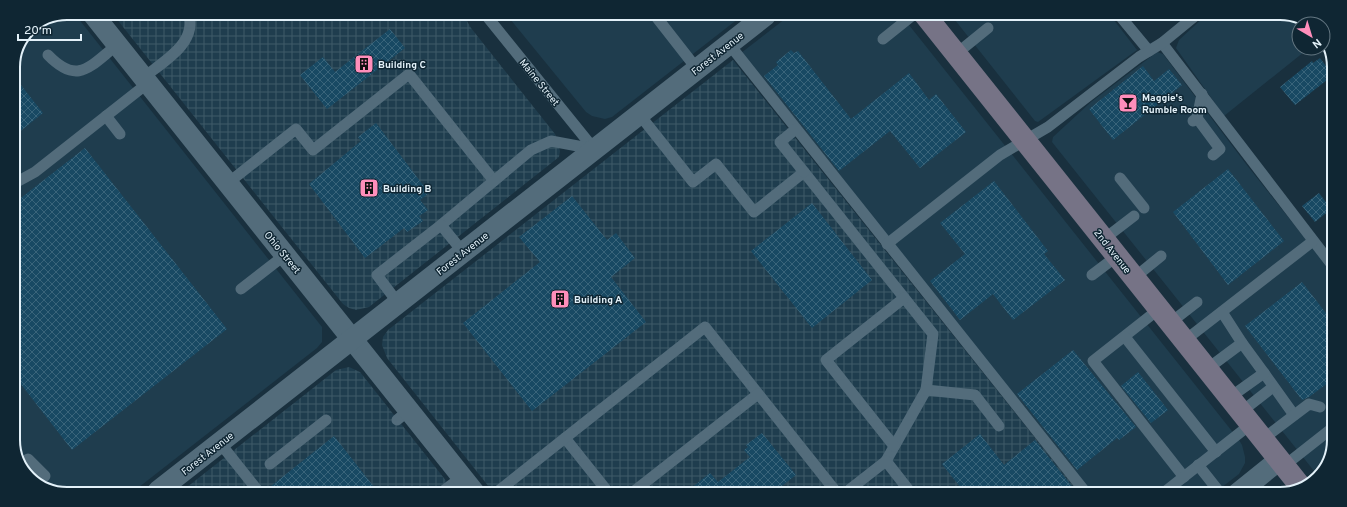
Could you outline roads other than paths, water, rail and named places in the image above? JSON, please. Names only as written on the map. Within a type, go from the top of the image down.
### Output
[{"type":"main road","name":"2nd Avenue","points":[[929,20],[1297,484]]},
{"type":"street","name":"Ohio Street","points":[[98,20],[352,339],[403,415],[468,484]]},
{"type":"street","name":"Forest Avenue","points":[[163,487],[760,20]]},
{"type":"street","points":[[1247,487],[1281,463]]},
{"type":"lane","points":[[20,180],[34,172],[106,116],[146,80],[183,44],[189,34],[190,20]]},
{"type":"lane","name":"Maine Street","points":[[490,20],[594,149]]},
{"type":"lane","points":[[659,20],[697,69]]},
{"type":"lane","points":[[883,39],[907,20]]},
{"type":"lane","points":[[1123,20],[1149,51]]},
{"type":"lane","points":[[886,244],[1000,156],[1024,140],[1048,127],[1149,51],[1162,43],[1190,20]]},
{"type":"lane","points":[[956,54],[988,28]]},
{"type":"lane","points":[[1162,43],[1327,259]]},
{"type":"lane","points":[[48,55],[57,65],[68,71],[79,71],[91,65],[117,44]]},
{"type":"lane","points":[[729,44],[886,244],[985,359],[1081,487]]},
{"type":"lane","points":[[228,183],[296,129],[313,150],[409,74],[494,180]]},
{"type":"lane","points":[[1202,94],[1195,120],[1220,149],[1213,155]]},
{"type":"lane","points":[[639,114],[693,182],[716,164],[754,212],[804,172]]},
{"type":"lane","points":[[106,116],[120,134]]},
{"type":"lane","points":[[796,129],[780,142],[933,334],[926,390],[886,461],[853,487]]},
{"type":"lane","points":[[398,303],[376,275],[441,225],[531,150],[551,141],[594,149]]},
{"type":"lane","points":[[1120,178],[1144,208]]},
{"type":"lane","points":[[1104,239],[1134,216]]},
{"type":"lane","points":[[441,225],[463,252]]},
{"type":"lane","points":[[1184,341],[1313,241]]},
{"type":"lane","points":[[241,289],[285,255]]},
{"type":"lane","points":[[1092,275],[1117,256]]},
{"type":"lane","points":[[1134,278],[1161,256]]},
{"type":"lane","points":[[894,446],[826,360],[904,298]]},
{"type":"lane","points":[[1184,476],[1093,362],[1125,337],[1165,316],[1197,302]]},
{"type":"lane","points":[[1222,312],[1242,343],[1294,415]]},
{"type":"lane","points":[[503,487],[705,327],[832,487]]},
{"type":"lane","points":[[1125,337],[1216,452]]},
{"type":"lane","points":[[1207,369],[1242,343]]},
{"type":"lane","points":[[1246,418],[1264,373]]},
{"type":"lane","points":[[1171,487],[1216,452],[1273,387]]},
{"type":"lane","points":[[926,390],[975,395],[999,426]]},
{"type":"lane","points":[[639,487],[758,394]]},
{"type":"lane","points":[[1246,418],[1294,415],[1309,404],[1320,408]]},
{"type":"lane","points":[[270,464],[326,420]]},
{"type":"lane","points":[[1281,463],[1327,432]]},
{"type":"lane","points":[[565,438],[604,487]]},
{"type":"lane","points":[[220,442],[255,487]]},
{"type":"lane","points":[[28,459],[45,476]]},
{"type":"lane","points":[[886,461],[906,487]]},
{"type":"lane","points":[[1198,465],[1215,487]]},
{"type":"lane","points":[[458,487],[468,484]]},
{"type":"place","name":"Building C","points":[[364,64]]},
{"type":"place","name":"Maggie's Rumble Room","points":[[1128,103]]},
{"type":"place","name":"Building B","points":[[369,188]]},
{"type":"place","name":"Building A","points":[[560,299]]}]
